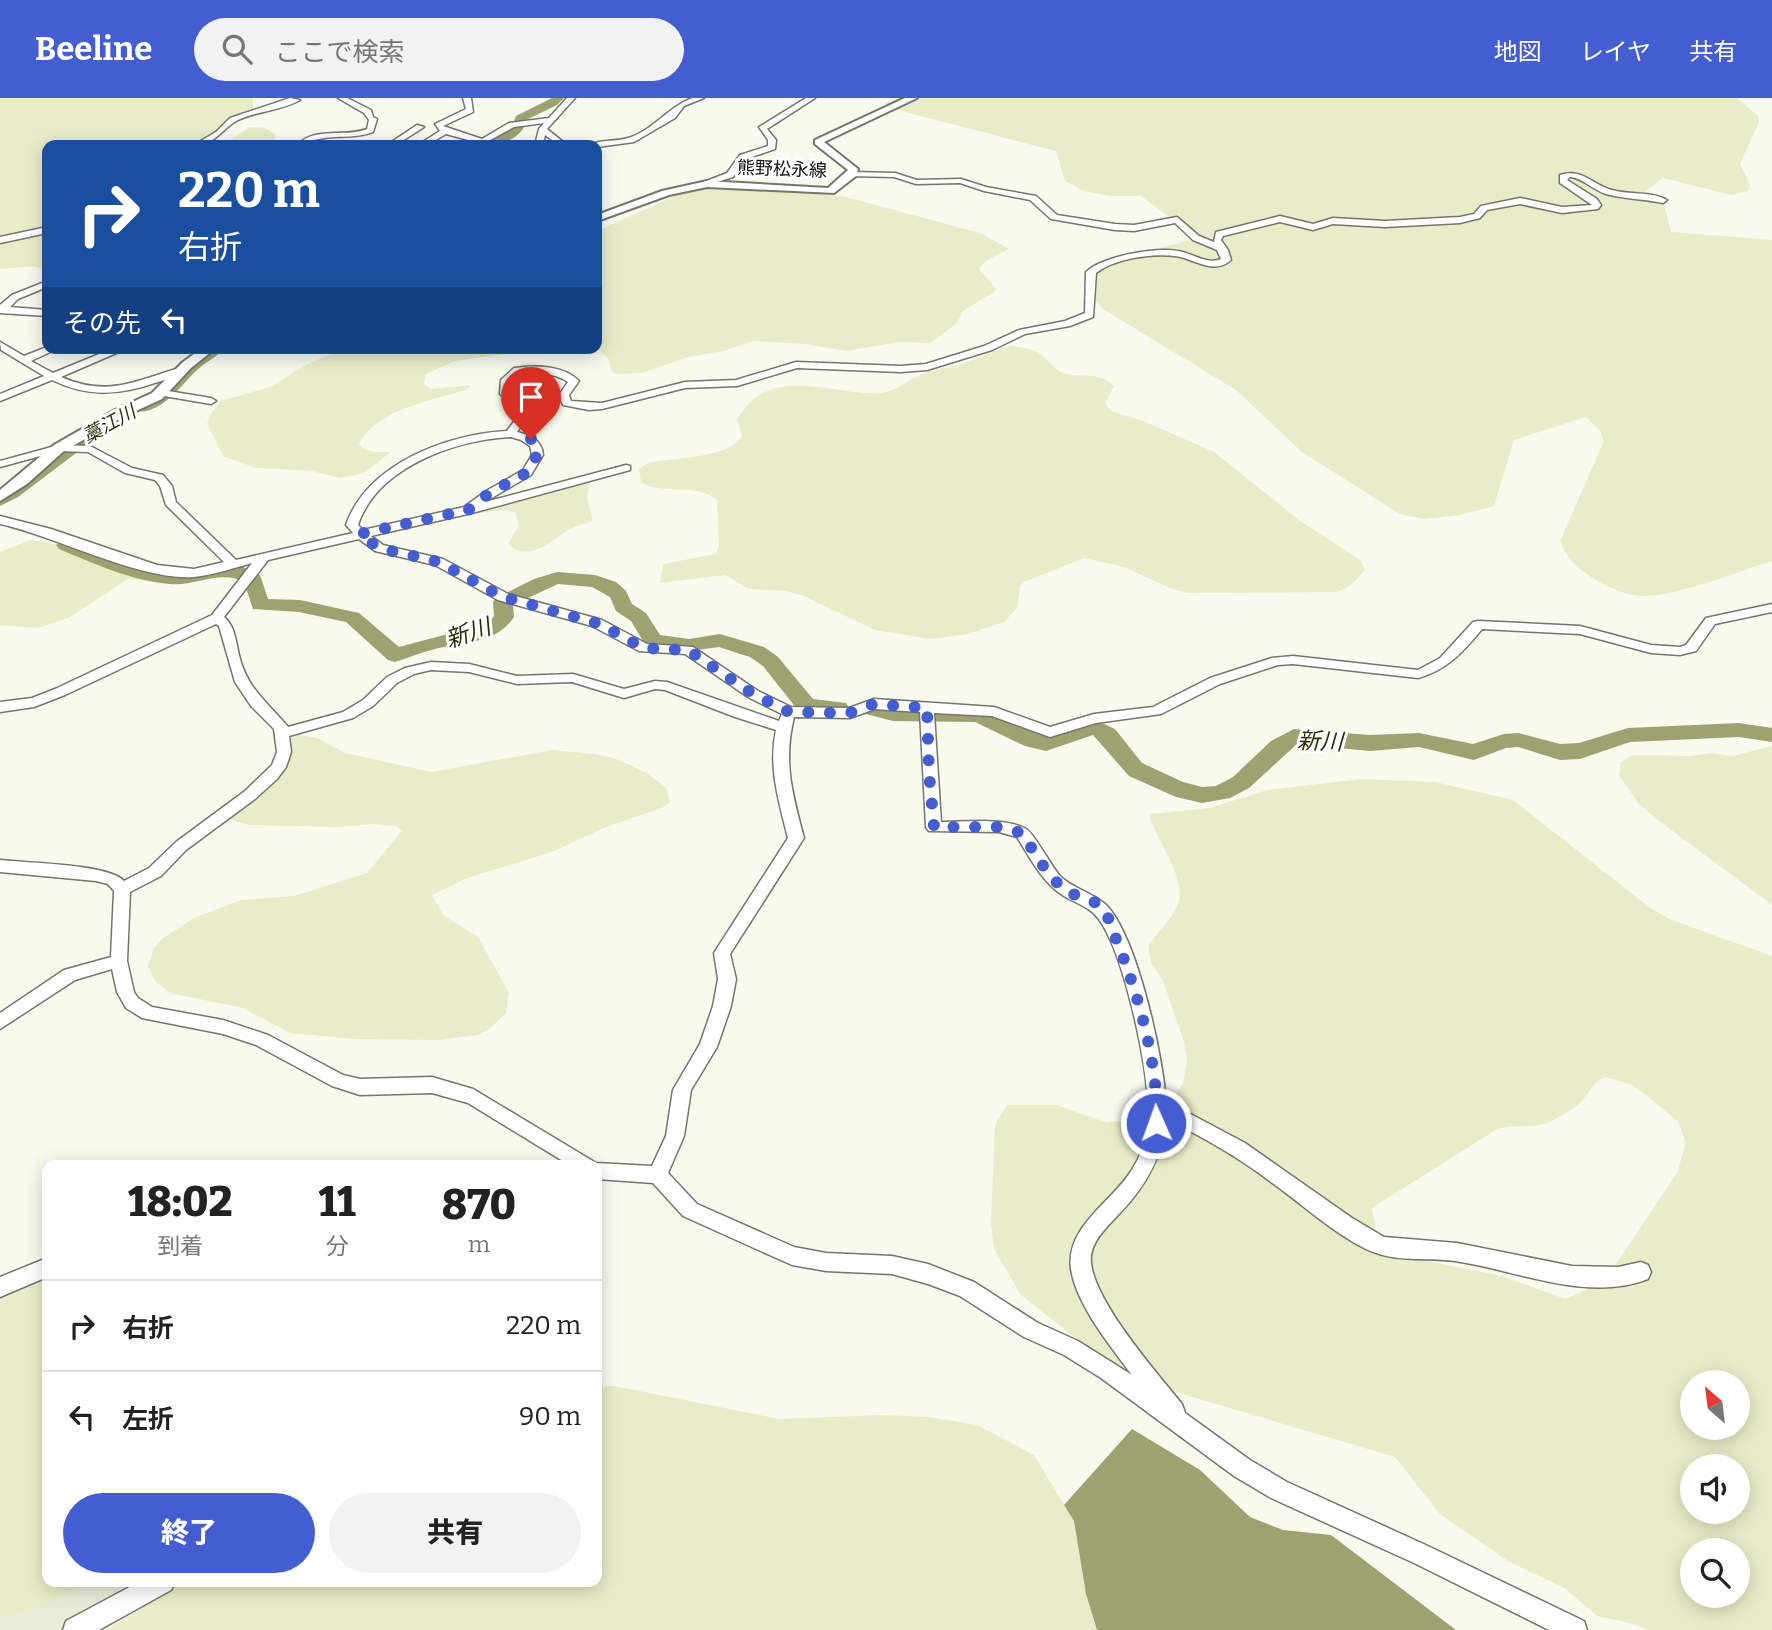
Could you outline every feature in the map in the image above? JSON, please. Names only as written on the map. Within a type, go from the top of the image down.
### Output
[{"type":"main road","name":"熊野松永線","points":[[602,216],[666,193],[707,184],[830,191],[852,174],[853,169],[818,142],[839,130],[914,98]]},
{"type":"main road","points":[[0,497],[65,448],[166,393],[183,370],[203,354]]},
{"type":"street","points":[[208,140],[219,134],[233,120],[287,105],[296,100],[294,98]]},
{"type":"street","points":[[309,140],[316,136],[351,136],[370,130],[373,119],[369,118],[368,112],[342,98]]},
{"type":"street","points":[[467,98],[470,110],[438,126],[470,140]]},
{"type":"street","points":[[540,140],[550,120],[571,98]]},
{"type":"street","points":[[602,144],[631,140],[671,116],[681,104],[700,98]]},
{"type":"street","points":[[707,184],[730,175],[743,157],[772,147],[772,140],[762,128],[811,98]]},
{"type":"street","points":[[485,140],[520,123],[550,120]]},
{"type":"street","points":[[396,140],[420,127]]},
{"type":"street","points":[[543,130],[556,140]]},
{"type":"street","points":[[430,140],[445,131]]},
{"type":"street","points":[[852,174],[895,175],[916,182],[961,181],[984,190],[1033,198],[1055,217],[1115,227],[1135,228],[1177,220],[1196,238],[1224,250]]},
{"type":"street","points":[[510,434],[523,416],[523,410],[518,403],[505,394],[506,380],[518,369],[563,373],[574,381],[564,395],[567,403],[602,407],[685,385],[737,383],[796,365],[901,369],[927,367],[988,348],[1022,332],[1067,324],[1090,315],[1089,287],[1091,272],[1095,267],[1160,253],[1178,254],[1205,264],[1220,264],[1226,260],[1224,250],[1217,240],[1224,231],[1280,219],[1313,227],[1333,221],[1403,223],[1460,220],[1477,216],[1484,208],[1520,201],[1574,211],[1595,207],[1597,205],[1594,201],[1563,181],[1563,177],[1570,174],[1586,177],[1599,189],[1663,200]]},
{"type":"street","points":[[0,240],[42,231]]},
{"type":"street","points":[[2,309],[15,297],[42,286]]},
{"type":"street","points":[[2,309],[42,313]]},
{"type":"street","points":[[1,348],[52,377],[83,390],[115,392],[183,370]]},
{"type":"street","points":[[24,360],[42,353]]},
{"type":"street","points":[[0,398],[108,354]]},
{"type":"street","points":[[166,393],[211,401]]},
{"type":"street","points":[[468,510],[488,494],[528,472],[536,462],[538,447],[531,439],[510,434],[465,441],[388,474],[371,487],[353,515],[352,524],[359,534],[379,548],[439,562],[509,598],[597,623],[644,648],[688,650],[786,719]]},
{"type":"street","points":[[0,464],[65,448],[90,450],[129,471],[159,477],[166,486],[170,503],[233,564]]},
{"type":"street","points":[[0,520],[170,572],[194,573],[468,510],[626,468]]},
{"type":"street","points":[[0,707],[34,702],[60,692],[217,618],[265,555]]},
{"type":"street","points":[[281,734],[348,715],[410,671],[439,666],[469,668],[517,680],[573,678],[624,694],[655,685],[667,686],[740,714],[786,719],[849,713],[874,704],[927,712],[993,712],[1050,732],[1094,719],[1156,711],[1215,681],[1277,661],[1293,660],[1418,674],[1432,671],[1444,664],[1478,625],[1580,630],[1651,649],[1680,651],[1691,648],[1711,621],[1772,608]]},
{"type":"street","points":[[122,889],[155,872],[181,846],[250,795],[272,775],[284,752],[281,728],[253,702],[236,675],[225,625],[217,618]]},
{"type":"street","points":[[927,712],[934,827],[999,827],[1022,833],[1049,873],[1068,891],[1099,905],[1109,920],[1132,978],[1148,1045],[1157,1106],[1154,1139],[1140,1175],[1094,1229],[1082,1248],[1081,1269],[1092,1295],[1127,1350],[1186,1428]]},
{"type":"street","points":[[658,1175],[675,1136],[682,1090],[708,1047],[722,1006],[727,979],[722,953],[796,838],[779,767],[786,719]]},
{"type":"street","points":[[0,866],[113,879],[122,889],[120,961],[126,992],[132,1003],[148,1013],[223,1027],[262,1040],[338,1081],[360,1087],[432,1085],[473,1097],[578,1160]]},
{"type":"street","points":[[0,1023],[70,975],[120,961]]},
{"type":"street","points":[[1157,1106],[1210,1131],[1376,1244],[1406,1251],[1455,1252],[1506,1264],[1591,1278],[1616,1279],[1641,1272]]},
{"type":"street","points":[[602,1171],[658,1175],[690,1210],[792,1256],[826,1262],[892,1265],[928,1274],[967,1289],[1031,1330],[1071,1348],[1109,1371],[1186,1428],[1279,1490],[1422,1555],[1575,1630]]},
{"type":"street","points":[[0,1287],[42,1270]]},
{"type":"street","points":[[75,1630],[154,1587]]},
{"type":"shaded area","points":[[0,98],[253,98],[253,108],[201,140],[42,140],[42,268],[33,266],[0,269]]},
{"type":"shaded area","points":[[897,98],[1737,98],[1758,116],[1759,122],[1740,164],[1750,185],[1748,191],[1731,195],[1663,178],[1641,194],[1664,205],[1671,232],[1772,240],[1772,561],[1689,588],[1641,596],[1608,587],[1581,570],[1560,541],[1604,441],[1600,431],[1586,417],[1514,440],[1494,506],[1460,515],[1424,519],[1400,514],[1302,452],[1236,390],[1103,309],[1090,294],[1097,273],[1107,262],[1197,238],[1141,196],[1110,196],[1084,191],[1065,181],[1056,151],[886,107],[884,104]]},
{"type":"shaded area","points":[[249,127],[265,128],[275,134],[275,139],[231,140]]},
{"type":"shaded area","points":[[747,186],[846,197],[980,233],[1009,249],[985,261],[979,269],[996,289],[994,292],[964,310],[956,324],[930,343],[898,342],[846,351],[805,344],[754,341],[723,351],[688,357],[642,373],[612,372],[608,359],[602,352],[602,229],[691,189]]},
{"type":"shaded area","points":[[1012,346],[1039,353],[1062,373],[1108,381],[1114,386],[1105,403],[1111,411],[1143,421],[1214,452],[1300,521],[1360,560],[1365,570],[1350,586],[1337,592],[1187,593],[1124,567],[1084,558],[1024,582],[1020,587],[1017,608],[1004,622],[968,634],[930,639],[875,630],[804,596],[787,591],[749,589],[725,575],[660,583],[663,564],[716,554],[719,544],[717,500],[700,492],[650,486],[641,482],[639,469],[649,463],[714,453],[736,444],[742,436],[737,419],[755,397],[774,389],[804,386],[881,393],[925,373]]},
{"type":"shaded area","points":[[331,354],[504,354],[455,361],[426,374],[424,384],[431,389],[471,385],[468,389],[423,402],[379,422],[359,444],[369,451],[391,452],[364,473],[340,478],[312,471],[256,468],[223,456],[207,424],[221,401],[270,387],[308,364]]},
{"type":"shaded area","points":[[590,477],[587,499],[593,521],[569,529],[536,550],[522,551],[508,544],[519,526],[516,513],[506,510],[480,513],[476,509],[476,502]]},
{"type":"shaded area","points":[[30,540],[177,578],[171,584],[128,579],[68,618],[37,628],[0,625],[0,552]]},
{"type":"shaded area","points":[[299,735],[317,738],[345,753],[431,772],[552,750],[594,754],[614,758],[647,773],[666,788],[670,802],[662,808],[606,827],[552,852],[467,878],[432,895],[444,916],[478,937],[509,993],[506,1013],[489,1029],[478,1035],[438,1040],[353,1039],[290,1033],[243,1008],[170,993],[156,982],[148,966],[154,948],[162,939],[194,918],[241,900],[294,896],[367,873],[402,831],[396,826],[373,824],[338,827],[249,825],[231,820],[226,810],[266,777],[289,738]]},
{"type":"shaded area","points":[[1772,746],[1772,905],[1654,817],[1638,803],[1619,775],[1621,762],[1633,755],[1691,756],[1711,753],[1733,756]]},
{"type":"shaded area","points":[[1362,779],[1435,782],[1513,800],[1649,907],[1669,919],[1772,956],[1772,1630],[1649,1630],[1597,1616],[1566,1589],[1508,1561],[1440,1514],[1395,1457],[1152,1385],[1095,1353],[1021,1295],[994,1249],[991,1223],[995,1125],[1007,1105],[1056,1105],[1105,1122],[1129,1121],[1170,1100],[1183,1084],[1187,1062],[1184,1042],[1163,981],[1151,963],[1148,946],[1174,913],[1180,892],[1174,870],[1149,814],[1210,808],[1267,790]],"holes":[[[1606,1077],[1633,1085],[1678,1121],[1686,1143],[1677,1173],[1616,1264],[1588,1289],[1565,1299],[1502,1276],[1401,1256],[1377,1238],[1372,1208],[1494,1131],[1508,1127],[1537,1126],[1552,1121],[1577,1106],[1594,1085]]]},
{"type":"shaded area","points":[[42,1278],[42,1587],[143,1587],[64,1630],[0,1630],[0,1297]]},
{"type":"shaded area","points":[[42,1282],[42,1587],[78,1587],[45,1605],[3,1617],[0,1616],[0,1301]]},
{"type":"shaded area","points":[[615,1386],[779,1419],[884,1415],[929,1417],[977,1425],[1034,1455],[1074,1521],[1086,1594],[1097,1630],[107,1630],[174,1587],[602,1587],[602,1387]]},
{"type":"shaded area","points":[[1132,1429],[1200,1470],[1250,1517],[1283,1530],[1331,1535],[1456,1630],[1097,1630],[1086,1594],[1074,1521],[1064,1505]]},
{"type":"waterway","name":"藁江川","points":[[495,140],[513,134],[520,125],[520,118],[558,98]]},
{"type":"waterway","name":"藁江川","points":[[141,407],[171,390],[189,368],[209,354]]},
{"type":"waterway","name":"藁江川","points":[[0,501],[90,434]]},
{"type":"waterway","name":"新川","points":[[66,545],[128,570],[172,579],[235,569],[253,579],[260,605],[300,606],[352,617],[395,655],[440,641],[476,635],[496,627],[504,617],[503,602],[541,583],[557,578],[595,581],[609,586],[619,595],[623,607],[639,617],[653,641],[689,645],[720,640],[757,652],[771,662],[778,674],[805,704],[813,708],[838,708]]},
{"type":"waterway","name":"新川","points":[[874,709],[893,714],[978,715],[1033,741],[1046,743],[1095,727],[1107,734],[1126,761],[1140,772],[1175,788],[1202,795],[1212,795],[1241,783],[1279,746],[1294,736],[1370,743],[1419,740],[1474,752],[1504,741],[1518,740],[1560,752],[1580,751],[1628,735],[1739,730],[1772,735]]},
{"type":"route","points":[[531,439],[538,447],[538,453],[536,462],[528,472],[488,494],[468,510],[359,534],[379,548],[439,562],[503,597],[597,623],[644,648],[688,650],[753,694],[789,712],[849,713],[874,704],[927,708],[934,827],[999,827],[1022,833],[1049,873],[1068,891],[1099,905],[1109,920],[1132,978],[1143,1023],[1157,1106],[1156,1123]]}]
